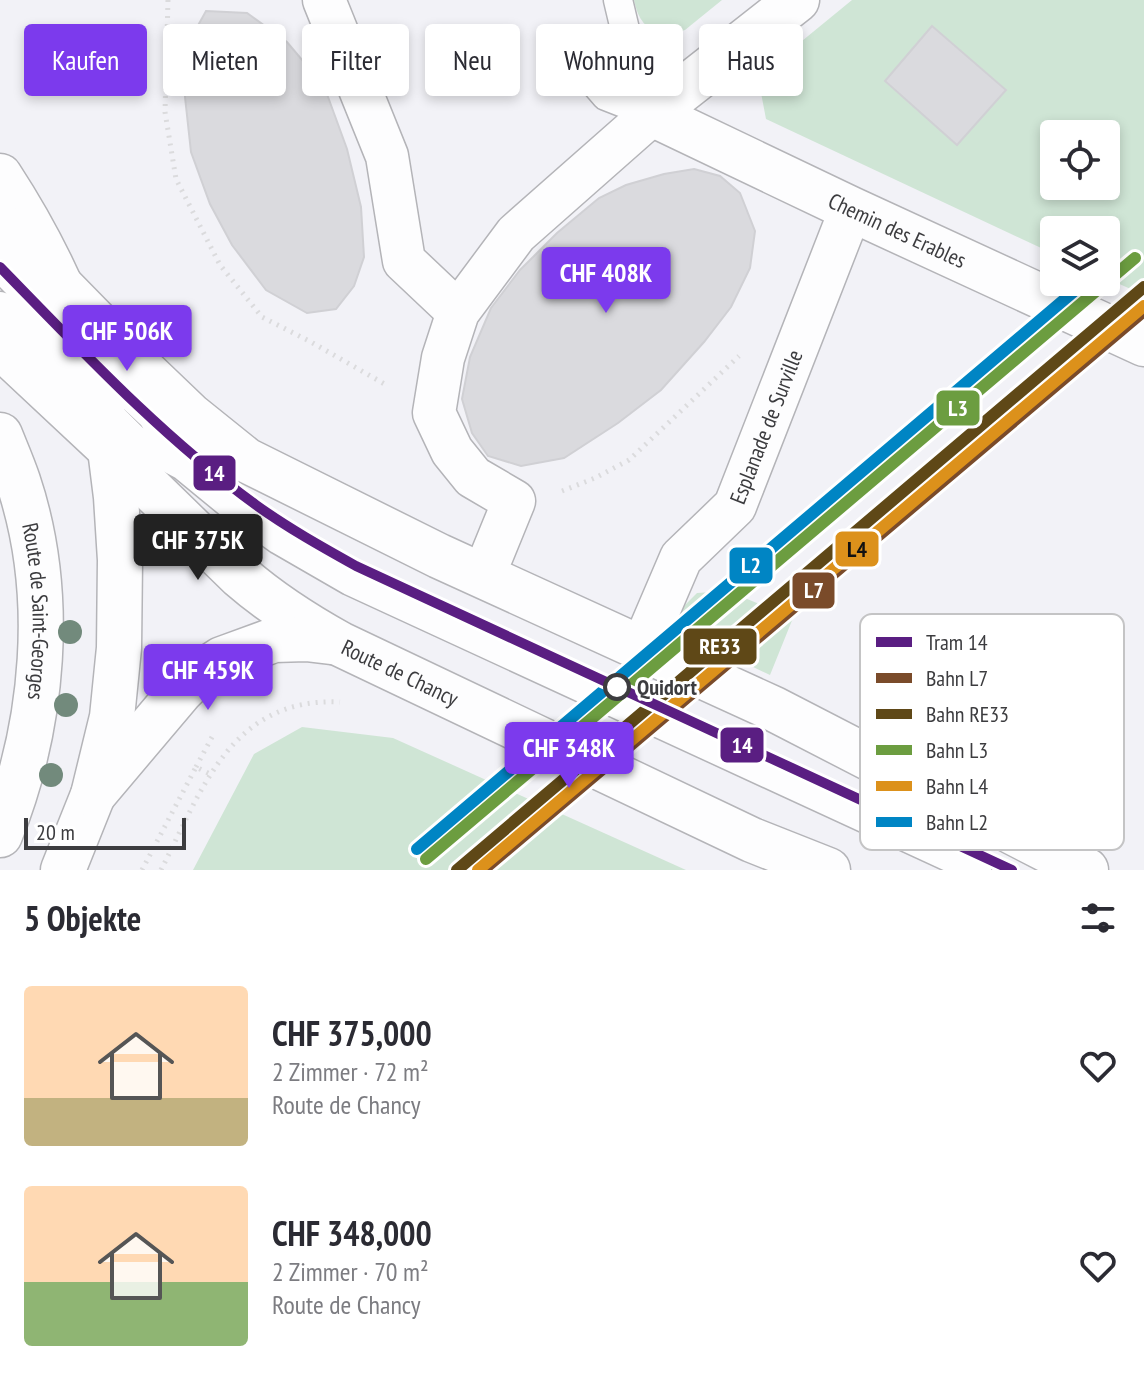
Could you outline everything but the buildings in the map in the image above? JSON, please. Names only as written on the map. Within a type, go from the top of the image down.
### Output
[{"type":"main road","points":[[652,114],[797,0]]},
{"type":"main road","name":"Chemin des Erables","points":[[652,114],[1144,344]]},
{"type":"main road","points":[[0,176],[24,212],[60,286],[88,356],[110,449],[116,497],[120,560],[119,648],[112,717],[93,795],[63,870]]},
{"type":"main road","points":[[0,224],[179,404],[246,460],[376,526],[488,566],[860,753]]},
{"type":"main road","name":"Route de Chancy","points":[[0,346],[259,593],[300,622],[340,644],[752,840],[828,870]]},
{"type":"main road","name":"Route de Saint-Georges","points":[[0,435],[19,482],[28,518],[35,553],[42,637],[28,744],[13,801],[0,835]]},
{"type":"main road","points":[[93,795],[180,692],[196,676],[222,659],[279,639],[340,644]]},
{"type":"main road","points":[[1047,850],[1086,870]]},
{"type":"street","points":[[324,0],[387,156],[404,261],[458,312]]},
{"type":"street","points":[[488,566],[514,501],[473,477],[452,451],[434,413],[443,358],[458,312],[516,234],[652,114]]},
{"type":"street","name":"Esplanade de Surville","points":[[651,628],[681,558],[735,506],[851,209]]},
{"type":"lane","points":[[618,0],[632,59],[652,114]]},
{"type":"lane","points":[[606,96],[652,114]]},
{"type":"lane","points":[[0,267],[152,416],[183,466]]},
{"type":"lane","points":[[0,306],[136,441],[183,466],[279,540],[350,581],[860,816]]},
{"type":"lane","points":[[934,850],[977,870]]},
{"type":"path","points":[[168,0],[165,112],[176,179],[220,265],[262,317],[434,413]]},
{"type":"path","points":[[514,501],[554,494],[629,460],[741,355],[795,348]]},
{"type":"path","points":[[161,870],[210,774],[231,744],[250,727],[304,703],[338,701],[351,704]]},
{"type":"path","points":[[142,870],[212,737]]},
{"type":"path","points":[[196,767],[210,774]]},
{"type":"green space","points":[[634,0],[722,0],[683,31],[683,24],[645,24]]},
{"type":"green space","points":[[852,0],[1144,0],[1144,295],[1120,284],[1120,216],[1040,216],[1040,247],[766,119],[762,96],[803,96],[803,40]]},
{"type":"green space","points":[[728,591],[793,618],[770,675],[680,632],[678,612],[697,593]]},
{"type":"green space","points":[[302,727],[393,738],[686,870],[193,870],[254,754]]},
{"type":"tram line","name":"14","points":[[0,267],[155,422],[221,479],[280,522],[356,566],[860,800]]},
{"type":"tram line","name":"14","points":[[969,850],[1012,870]]},
{"type":"rail line","name":"L3","points":[[426,859],[1135,258]]},
{"type":"rail line","name":"RE33","points":[[457,870],[1144,287]]},
{"type":"rail line","name":"L2","points":[[417,849],[1069,296]]},
{"type":"rail line","name":"L4","points":[[478,870],[1144,306]]},
{"type":"rail line","name":"L7","points":[[483,870],[1144,311]]},
{"type":"place","name":"Quidort","points":[[617,687]]}]
